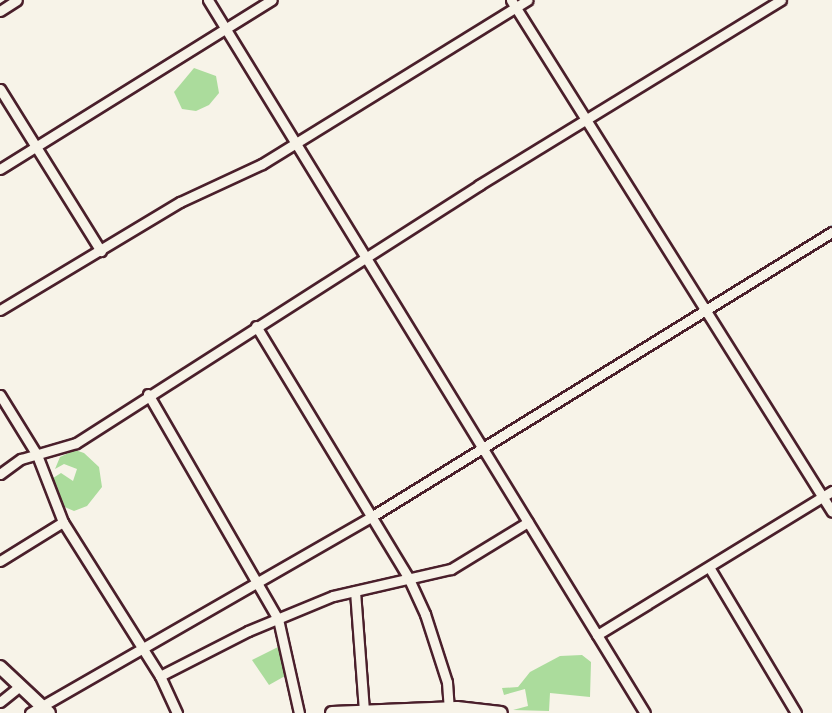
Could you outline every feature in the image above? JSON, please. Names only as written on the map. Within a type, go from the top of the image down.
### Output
[{"type":"main road","points":[[0,667],[40,710]]},
{"type":"main road","points":[[332,713],[454,710],[501,713]]},
{"type":"street","points":[[0,11],[17,0]]},
{"type":"street","points":[[208,0],[294,144],[645,713]]},
{"type":"street","points":[[0,169],[273,0]]},
{"type":"street","points":[[0,310],[180,202],[253,169],[514,4],[528,0]]},
{"type":"street","points":[[0,474],[21,459],[76,443],[148,394],[366,259],[479,185],[588,122],[781,0]]},
{"type":"street","points":[[514,4],[704,312],[832,512]]},
{"type":"street","points":[[0,89],[101,251]]},
{"type":"street","points":[[40,710],[141,649],[371,517],[832,232]]},
{"type":"street","points":[[256,326],[408,577],[425,614],[454,710]]},
{"type":"street","points":[[148,394],[278,619],[299,713]]},
{"type":"street","points":[[0,395],[37,455],[63,522],[160,676],[177,713]]},
{"type":"street","points":[[597,635],[832,491]]},
{"type":"street","points":[[0,561],[63,522]]},
{"type":"street","points":[[160,676],[278,619],[355,591],[450,569],[528,522]]},
{"type":"street","points":[[709,567],[796,713]]},
{"type":"street","points":[[355,591],[364,712]]},
{"type":"street","points":[[0,702],[20,686]]},
{"type":"green space","points":[[194,68],[216,76],[219,93],[209,105],[196,111],[182,109],[174,92]]},
{"type":"green space","points":[[75,450],[84,453],[99,467],[102,487],[87,506],[74,511],[60,505],[50,480],[61,473],[73,481],[77,469],[64,464],[55,469],[60,457]]},
{"type":"green space","points":[[280,646],[285,676],[269,685],[252,660]]},
{"type":"green space","points":[[582,655],[591,662],[590,697],[550,693],[549,711],[513,710],[528,706],[525,689],[504,695],[502,688],[518,687],[530,672],[560,656]]},
{"type":"waterway","points":[[748,279],[832,226]]},
{"type":"waterway","points":[[482,443],[582,381]]},
{"type":"waterway","points":[[436,471],[477,446]]}]
